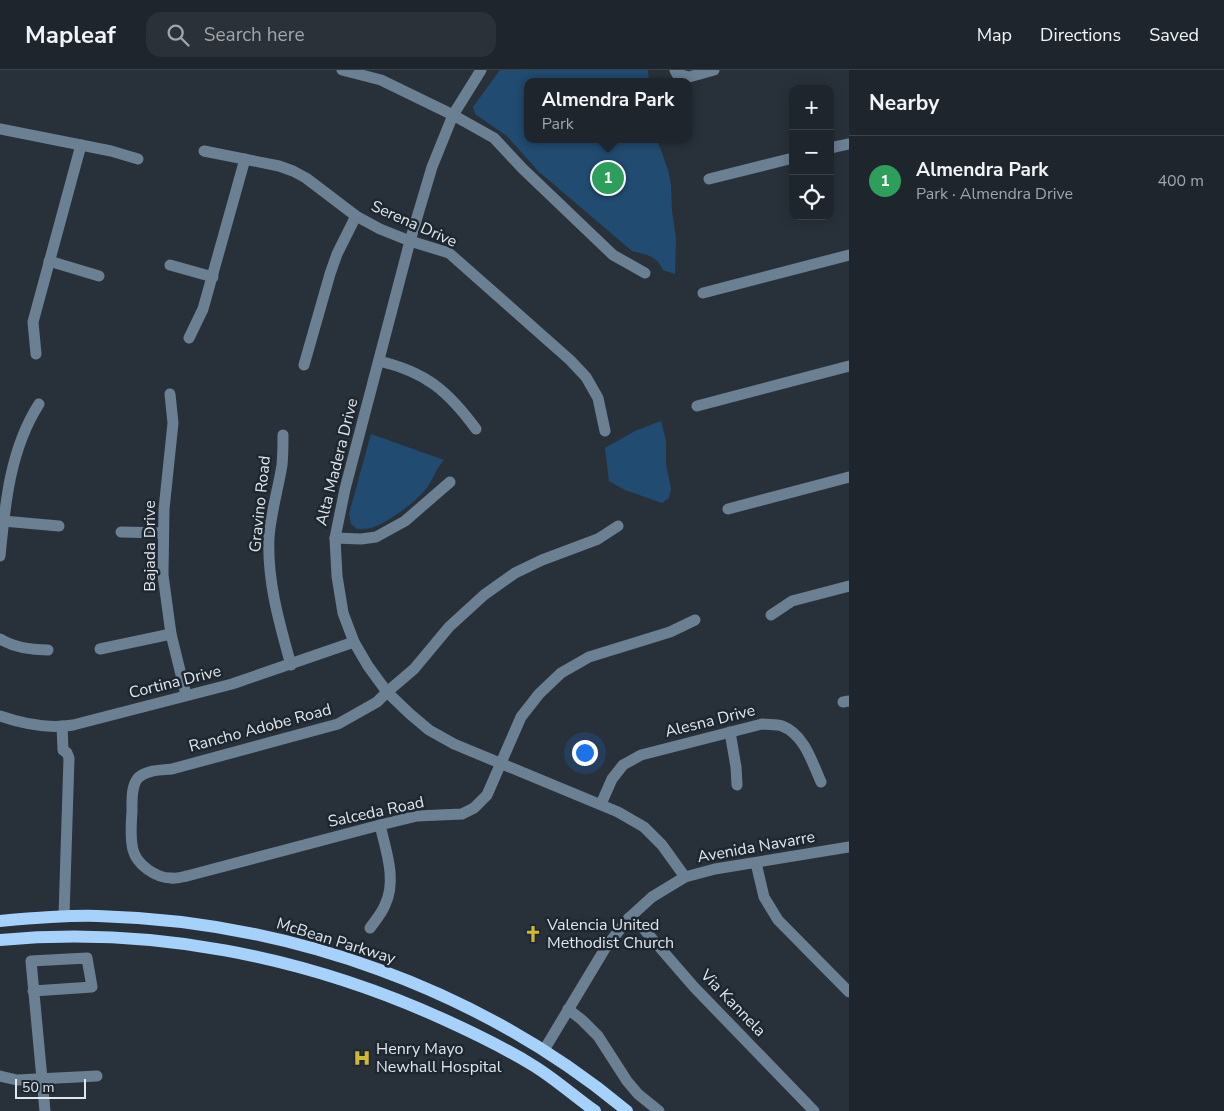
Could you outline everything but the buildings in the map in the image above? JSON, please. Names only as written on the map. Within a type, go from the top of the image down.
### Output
[{"type":"main road","name":"McBean Parkway","points":[[0,921],[64,916],[134,918],[188,923],[291,942],[347,958],[413,983],[486,1017],[544,1050],[627,1111]]},
{"type":"main road","points":[[0,940],[68,937],[146,939],[234,951],[319,972],[396,999],[463,1028],[536,1067],[594,1111]]},
{"type":"street","points":[[342,70],[381,80],[453,115],[494,138],[523,170],[613,255],[645,273]]},
{"type":"street","name":"Alta Madera Drive","points":[[481,70],[453,115],[432,167],[410,241],[345,489],[335,538],[337,576],[343,613],[354,642],[368,666],[387,692],[429,730],[454,744],[618,812],[644,827],[662,845],[685,877]]},
{"type":"street","points":[[676,72],[689,77],[714,70]]},
{"type":"street","points":[[0,129],[111,151],[138,159]]},
{"type":"street","points":[[834,147],[849,144]]},
{"type":"street","points":[[36,354],[33,322],[81,145]]},
{"type":"street","name":"Serena Drive","points":[[204,151],[293,171],[306,178],[356,216],[380,229],[449,253],[570,360],[586,377],[598,398],[605,431]]},
{"type":"street","points":[[189,338],[203,309],[245,159]]},
{"type":"street","points":[[709,179],[789,159]]},
{"type":"street","points":[[304,365],[330,274],[337,254],[356,216]]},
{"type":"street","points":[[703,293],[849,255]]},
{"type":"street","points":[[49,260],[99,276]]},
{"type":"street","points":[[170,265],[213,276]]},
{"type":"street","points":[[379,362],[393,365],[433,382],[460,406],[476,429]]},
{"type":"street","points":[[697,406],[849,366]]},
{"type":"street","name":"Bajada Drive","points":[[170,394],[173,423],[164,509],[163,575],[171,634],[186,695]]},
{"type":"street","points":[[0,556],[8,482],[28,421],[39,404]]},
{"type":"street","name":"Gravino Road","points":[[283,435],[282,466],[269,538],[270,574],[274,603],[291,664]]},
{"type":"street","points":[[728,509],[849,477]]},
{"type":"street","points":[[335,538],[361,539],[376,537],[405,520],[450,482]]},
{"type":"street","points":[[3,521],[59,526]]},
{"type":"street","name":"Rancho Adobe Road","points":[[131,830],[134,786],[138,778],[147,773],[172,769],[338,724],[369,707],[414,669],[449,627],[484,595],[516,572],[598,539],[618,526]]},
{"type":"street","points":[[121,532],[163,533]]},
{"type":"street","points":[[771,615],[792,601],[849,586]]},
{"type":"street","name":"Salceda Road","points":[[131,830],[133,851],[141,864],[152,872],[171,878],[187,876],[418,816],[462,814],[474,808],[487,795],[521,717],[539,694],[561,673],[589,657],[670,632],[695,620]]},
{"type":"street","points":[[100,649],[171,634]]},
{"type":"street","points":[[0,639],[8,644],[32,650],[48,650]]},
{"type":"street","name":"Cortina Drive","points":[[0,716],[22,722],[62,726],[232,684],[354,642]]},
{"type":"street","name":"Alesna Drive","points":[[601,804],[612,778],[623,764],[641,755],[762,724],[781,726],[794,734],[806,748],[821,782]]},
{"type":"street","points":[[62,726],[63,750],[69,758],[64,916]]},
{"type":"street","points":[[730,732],[737,785]]},
{"type":"street","points":[[370,928],[385,906],[392,886],[389,862],[380,825]]},
{"type":"street","name":"Avenida Navarre","points":[[544,1050],[606,947],[629,918],[652,897],[685,877],[715,869],[849,847]]},
{"type":"street","points":[[756,863],[764,897],[778,920],[849,992]]},
{"type":"street","name":"Via Kannela","points":[[629,918],[642,927],[694,987],[814,1111]]},
{"type":"street","points":[[33,991],[92,987],[87,958],[31,961],[33,991],[45,1111]]},
{"type":"street","points":[[568,1009],[598,1036],[627,1081],[638,1094],[659,1111]]},
{"type":"street","points":[[0,1076],[17,1080],[97,1076]]},
{"type":"shaded area","points":[[500,70],[648,70],[649,78],[524,78],[524,143],[658,143],[671,185],[676,238],[675,274],[663,270],[654,258],[632,251],[538,171],[507,136],[475,114],[473,107]]},
{"type":"shaded area","points":[[661,421],[666,441],[666,464],[671,489],[669,498],[662,503],[625,490],[609,481],[605,448],[635,431]]},
{"type":"shaded area","points":[[371,434],[444,460],[428,486],[412,503],[382,523],[371,528],[357,529],[351,524],[349,514]]},
{"type":"place","name":"Almendra Park","points":[[608,178]]},
{"type":"place","name":"Valencia United Methodist Church","points":[[533,934]]},
{"type":"place","name":"Henry Mayo Newhall Hospital","points":[[362,1058]]}]
